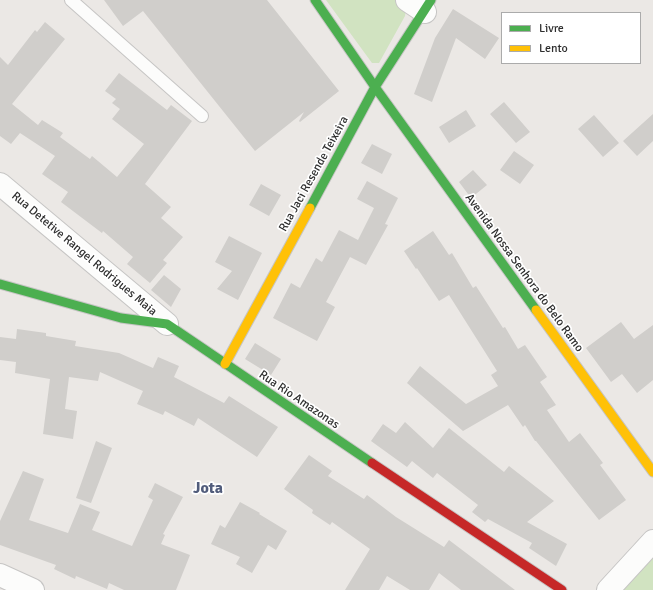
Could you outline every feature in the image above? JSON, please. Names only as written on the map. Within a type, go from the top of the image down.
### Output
[{"type":"street","name":"Avenida Nossa Senhora do Belo Ramo","points":[[316,0],[376,87],[653,472]]},
{"type":"street","points":[[407,0],[428,6]]},
{"type":"street","name":"Rua Jaci Resende Teixeira","points":[[225,364],[376,87],[428,6]]},
{"type":"street","name":"Rua Detetive Rangel Rodrigues Maia","points":[[0,184],[167,324]]},
{"type":"street","name":"Rua Rio Amazonas","points":[[0,284],[121,318],[167,324],[562,590]]},
{"type":"street","points":[[608,590],[653,541]]},
{"type":"street","points":[[0,575],[33,590]]},
{"type":"lane","points":[[71,0],[202,116]]},
{"type":"green space","points":[[326,0],[405,0],[405,16],[379,63],[372,63]]},
{"type":"green space","points":[[653,549],[653,590],[613,590]]},
{"type":"building","points":[[104,0],[267,0],[339,91],[300,122],[299,121],[304,112],[255,151],[143,11],[123,26]]},
{"type":"building","points":[[453,9],[499,38],[485,59],[456,38],[432,102],[414,94],[435,38]]},
{"type":"building","points":[[45,22],[65,39],[12,104],[38,125],[42,120],[63,133],[60,137],[90,159],[92,156],[117,177],[144,144],[112,119],[120,109],[112,103],[116,99],[105,91],[119,73],[167,110],[171,105],[192,121],[145,184],[171,207],[161,218],[183,237],[163,260],[167,263],[150,283],[127,264],[133,257],[103,231],[102,233],[61,202],[68,192],[42,174],[55,156],[20,133],[11,144],[0,136],[0,57],[8,65],[35,30],[37,32]]},
{"type":"building","points":[[504,102],[530,132],[516,143],[490,114]]},
{"type":"building","points":[[466,110],[476,126],[449,143],[439,127]]},
{"type":"building","points":[[653,114],[653,141],[637,156],[623,141]]},
{"type":"building","points":[[594,115],[619,143],[603,157],[578,129]]},
{"type":"building","points":[[372,144],[392,154],[382,174],[361,163]]},
{"type":"building","points":[[514,151],[534,165],[520,184],[500,170]]},
{"type":"building","points":[[473,170],[487,185],[471,198],[459,182]]},
{"type":"building","points":[[367,181],[398,198],[385,224],[388,225],[366,265],[350,257],[326,302],[335,307],[317,341],[273,318],[291,283],[300,288],[316,258],[322,262],[339,230],[358,240],[374,208],[357,199]]},
{"type":"building","points":[[261,184],[281,195],[269,216],[249,205]]},
{"type":"building","points":[[433,231],[449,255],[452,253],[473,288],[476,286],[503,328],[505,327],[518,349],[525,345],[547,377],[540,382],[556,405],[547,410],[569,442],[580,433],[603,463],[600,465],[626,500],[599,520],[535,441],[525,425],[523,427],[508,405],[463,431],[407,383],[420,366],[466,404],[498,386],[491,375],[497,371],[449,295],[439,301],[404,251]]},
{"type":"building","points":[[229,236],[262,253],[238,300],[217,289],[232,271],[215,262]]},
{"type":"building","points":[[164,275],[181,289],[171,307],[151,290]]},
{"type":"building","points":[[621,322],[634,339],[653,325],[653,380],[637,393],[622,374],[611,382],[586,348]]},
{"type":"building","points":[[17,329],[46,333],[46,336],[76,341],[75,346],[119,353],[153,368],[158,357],[179,366],[174,377],[224,403],[229,396],[278,427],[257,457],[198,418],[194,426],[165,411],[163,415],[137,404],[143,391],[100,372],[98,381],[69,377],[65,409],[77,411],[73,439],[43,434],[50,379],[15,373],[16,362],[0,360],[0,337],[16,339]]},
{"type":"building","points":[[255,343],[281,359],[271,375],[245,359]]},
{"type":"building","points":[[405,422],[433,448],[449,428],[504,472],[509,466],[554,501],[527,522],[567,544],[556,566],[529,548],[532,543],[488,519],[485,522],[472,512],[478,505],[437,473],[433,478],[412,461],[407,467],[371,441],[383,424],[396,433]]},
{"type":"building","points":[[96,441],[112,448],[91,503],[76,498]]},
{"type":"building","points":[[309,455],[332,471],[328,476],[364,499],[367,495],[396,517],[444,547],[449,540],[515,590],[461,590],[439,573],[429,590],[410,590],[387,576],[379,590],[345,590],[370,549],[332,522],[330,525],[312,513],[313,510],[284,489]]},
{"type":"building","points":[[23,471],[44,479],[29,520],[68,533],[80,504],[100,512],[92,530],[132,546],[153,500],[148,497],[155,483],[183,497],[163,534],[165,535],[161,544],[190,555],[176,590],[124,590],[109,583],[107,589],[76,576],[75,579],[54,569],[56,565],[0,545],[0,521]]},
{"type":"building","points":[[240,502],[287,531],[276,550],[268,545],[252,573],[236,564],[240,557],[211,544],[220,525],[225,528]]},
{"type":"traffic: fast","points":[[315,0],[375,87],[536,310]]},
{"type":"traffic: fast","points":[[310,208],[375,87],[431,0]]},
{"type":"traffic: fast","points":[[0,284],[121,318],[167,324],[372,463]]},
{"type":"traffic: slow","points":[[225,364],[310,208]]},
{"type":"traffic: slow","points":[[536,310],[653,472]]},
{"type":"traffic: jam","points":[[372,463],[562,590]]},
{"type":"district","name":"Jota","points":[[208,489]]}]
